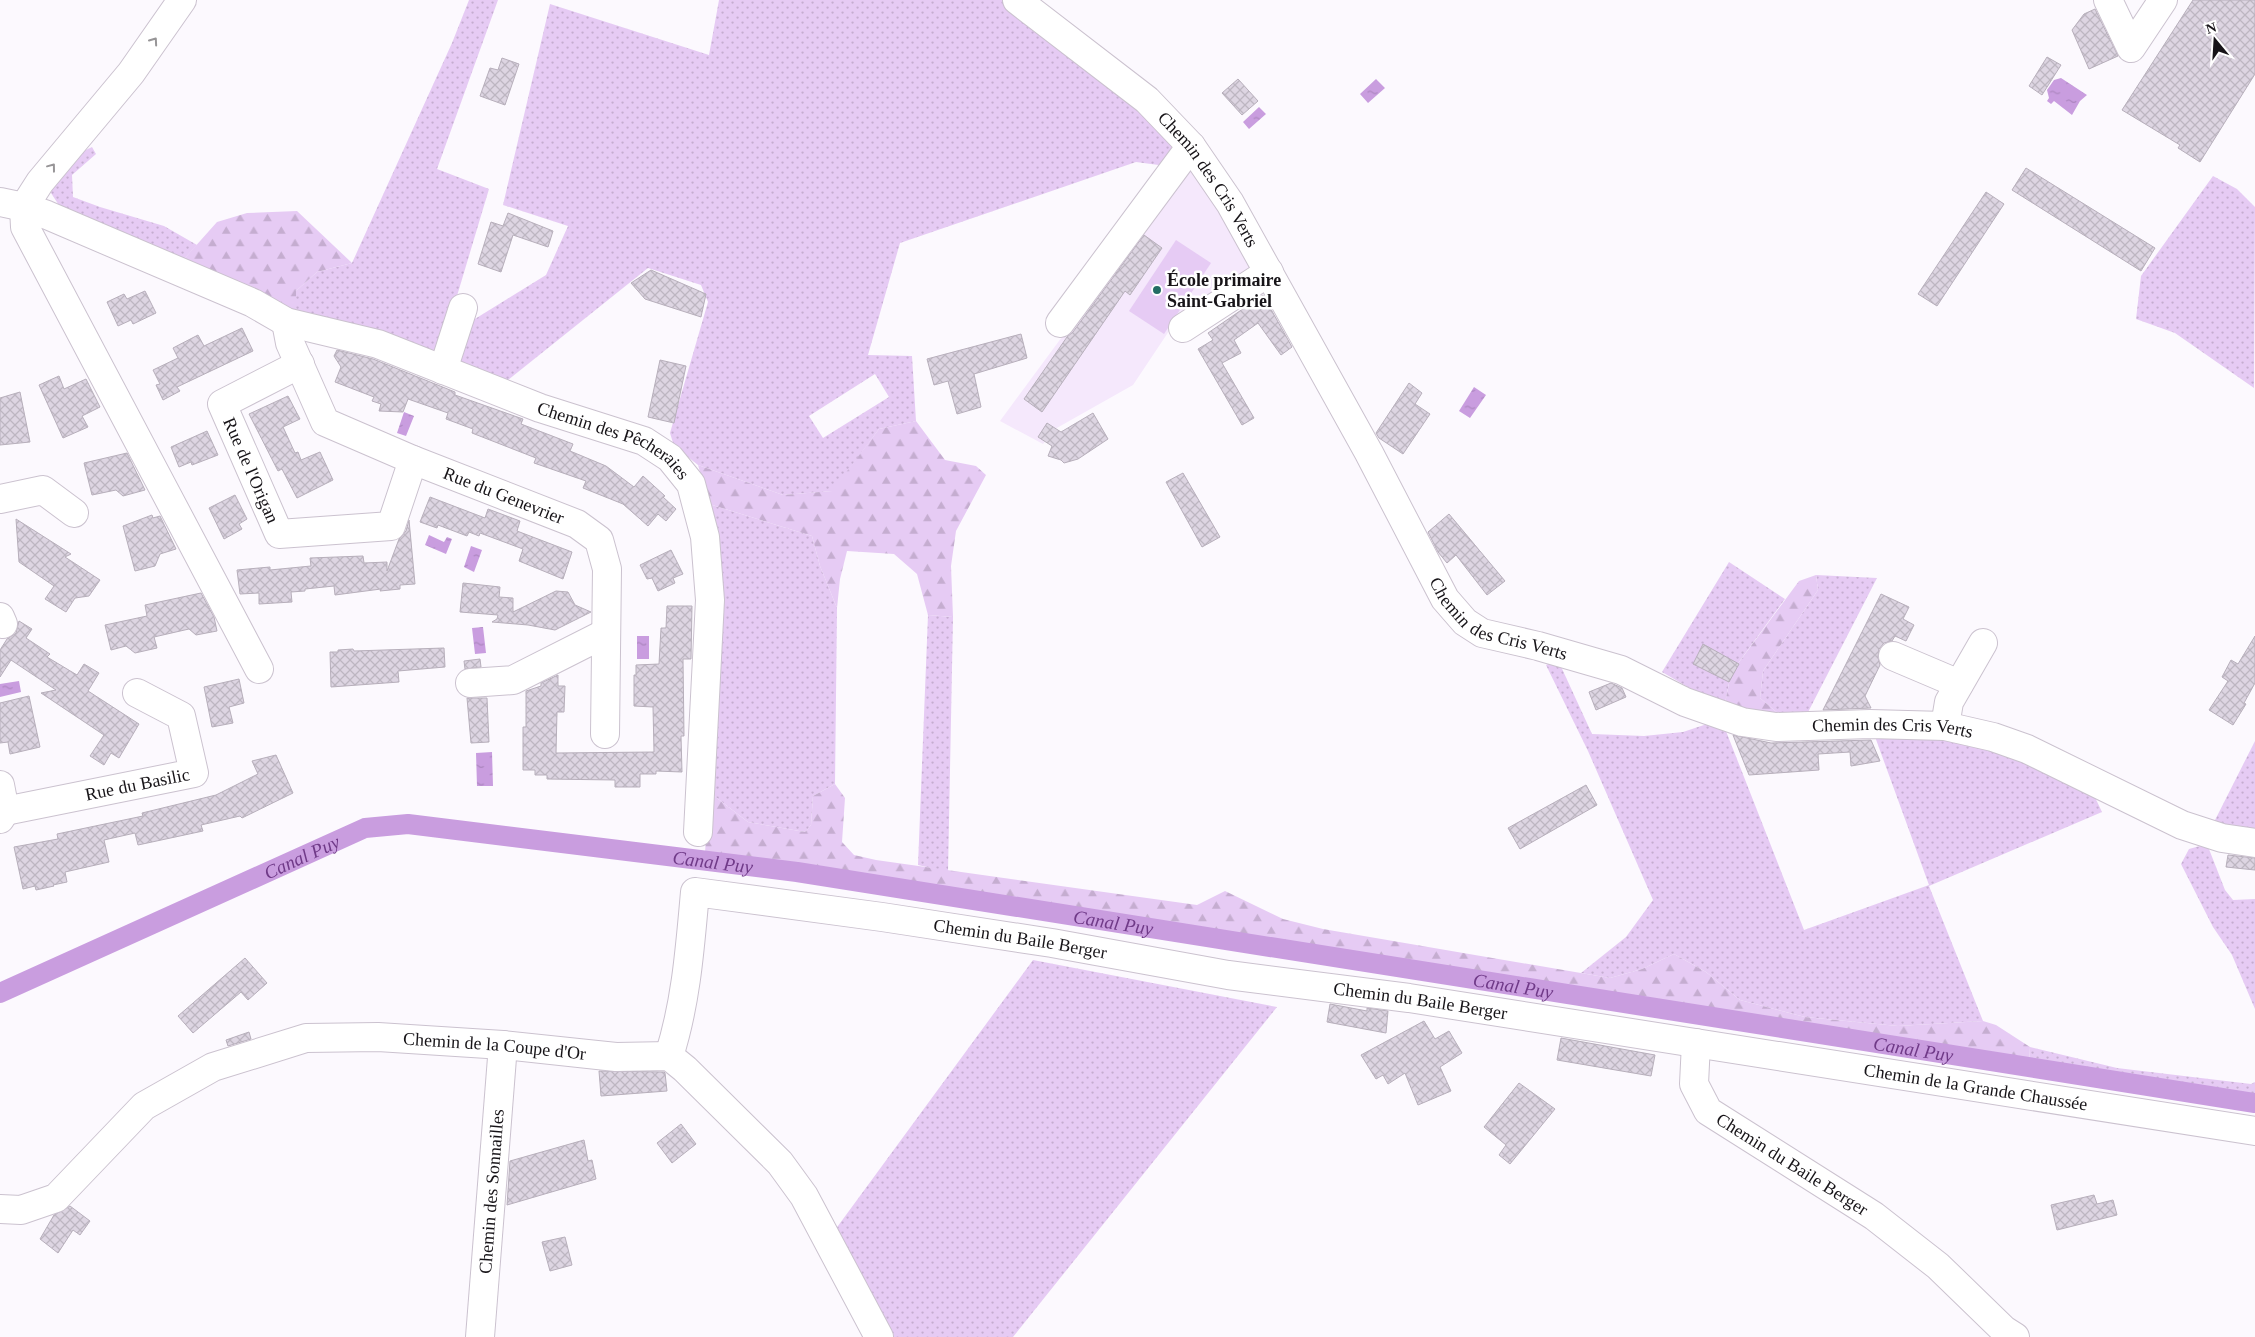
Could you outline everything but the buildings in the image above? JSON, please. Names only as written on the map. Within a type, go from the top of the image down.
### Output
[{"type":"street","points":[[182,0],[132,73],[57,160],[12,205],[259,669]]},
{"type":"street","name":"Chemin des Cris Verts","points":[[1017,0],[1147,100],[1191,146],[1230,203],[1269,272],[1369,453],[1445,599],[1465,622],[1482,633],[1538,646],[1621,670],[1685,702],[1742,722],[1776,728],[1870,724],[1945,726],[1993,737],[2027,749],[2182,825],[2222,838],[2255,843]]},
{"type":"street","points":[[2108,0],[2131,48],[2163,0]]},
{"type":"street","points":[[1060,323],[1191,146]]},
{"type":"street","name":"Chemin des Pêcheraies","points":[[12,205],[252,303],[286,322],[378,344],[540,408],[644,441],[670,458],[690,484],[705,537],[710,600],[698,832]]},
{"type":"street","points":[[1183,328],[1269,272]]},
{"type":"street","points":[[443,370],[463,308]]},
{"type":"street","name":"Rue du Genevrier","points":[[286,322],[290,342],[325,422],[413,460],[577,524],[600,540],[607,569],[605,734]]},
{"type":"street","name":"Rue de l'Origan","points":[[300,364],[222,404],[279,534],[391,526],[413,460]]},
{"type":"street","points":[[0,499],[43,490],[74,513]]},
{"type":"street","points":[[470,683],[513,680],[606,633]]},
{"type":"street","points":[[1945,726],[1949,702],[1983,643]]},
{"type":"street","points":[[1893,656],[1959,684]]},
{"type":"street","name":"Rue du Basilic","points":[[2,805],[194,773],[181,716],[137,692]]},
{"type":"street","name":"Chemin du Baile Berger","points":[[669,1056],[678,1030],[690,956],[695,892],[891,918],[1052,943],[1228,975],[1409,998],[1696,1043],[1694,1084],[1708,1111],[1874,1216],[1938,1266],[2004,1330],[2015,1337]]},
{"type":"street","name":"Chemin de la Coupe d'Or","points":[[11,1210],[56,1198],[144,1106],[213,1067],[306,1038],[378,1037],[503,1045],[616,1058],[669,1056]]},
{"type":"street","name":"Chemin de la Grande Chaussée","points":[[1696,1043],[2255,1132]]},
{"type":"street","name":"Chemin des Sonnailles","points":[[480,1337],[503,1045]]},
{"type":"street","points":[[669,1056],[685,1068],[780,1163],[804,1196],[879,1337]]},
{"type":"shaded area","name":"École primaire Saint-Gabriel","points":[[1191,162],[1255,264],[1179,316],[1133,385],[1055,429],[1043,444],[1000,421]]},
{"type":"green space","points":[[469,0],[498,0],[437,169],[489,189],[451,316],[437,352],[296,311],[296,291],[317,272],[352,263],[452,43]]},
{"type":"green space","points":[[719,0],[1008,0],[1112,78],[1172,145],[1166,166],[1136,162],[900,243],[868,355],[912,356],[916,421],[879,429],[833,491],[783,495],[698,465],[674,446],[670,433],[708,302],[701,285],[648,268],[503,384],[458,361],[470,322],[546,275],[568,226],[503,205],[550,4],[709,55]],"holes":[[[875,374],[889,397],[823,438],[809,416]]]},
{"type":"green space","points":[[92,147],[96,154],[72,175],[73,197],[164,226],[197,245],[184,259],[62,210],[51,193],[53,182],[71,157]]},
{"type":"green space","points":[[2213,176],[2237,189],[2255,207],[2254,388],[2175,333],[2136,319],[2141,276]]},
{"type":"green space","points":[[297,211],[352,263],[317,272],[296,291],[296,311],[184,259],[217,222],[247,213]]},
{"type":"green space","points":[[1176,240],[1211,263],[1164,334],[1129,311]]},
{"type":"green space","points":[[916,421],[945,460],[976,466],[986,475],[956,531],[951,566],[953,617],[928,615],[917,574],[894,554],[847,551],[840,579],[837,608],[820,566],[812,536],[709,504],[698,465],[783,495],[832,491],[879,429]]},
{"type":"green space","points":[[709,504],[812,536],[820,566],[837,608],[835,784],[813,796],[811,825],[805,832],[748,822],[709,792]]},
{"type":"green space","points":[[1729,562],[1785,599],[1731,673],[1724,708],[1662,672]]},
{"type":"green space","points":[[1816,575],[1877,578],[1804,720],[1787,721],[1760,698],[1763,671],[1818,590]]},
{"type":"green space","points":[[1816,575],[1818,590],[1763,671],[1760,698],[1787,721],[1724,708],[1731,673],[1799,581]]},
{"type":"green space","points":[[928,615],[953,617],[948,872],[918,865]]},
{"type":"green space","points":[[1558,660],[1592,734],[1644,736],[1683,732],[1707,724],[1724,726],[1804,930],[1929,885],[1874,734],[1969,737],[2091,789],[2102,812],[1929,886],[1983,1021],[1898,1026],[1805,1017],[1740,1000],[1706,972],[1674,954],[1642,969],[1610,978],[1581,973],[1626,937],[1653,900],[1588,751],[1546,665]]},
{"type":"green space","points":[[2255,741],[2255,834],[2211,828]]},
{"type":"green space","points":[[835,784],[845,798],[842,842],[854,855],[876,860],[1197,905],[1225,891],[1283,919],[1323,929],[1610,978],[1642,969],[1674,954],[1706,972],[1740,1000],[1805,1017],[1898,1026],[1983,1021],[1996,1025],[2030,1047],[2029,1063],[705,853],[709,792],[748,822],[805,832],[811,825],[813,796]]},
{"type":"green space","points":[[2207,844],[2225,890],[2233,900],[2255,899],[2255,1009],[2232,955],[2213,927],[2181,864],[2189,849]]},
{"type":"green space","points":[[1033,960],[1277,1007],[1013,1337],[889,1337],[835,1230]]},
{"type":"green space","points":[[2030,1047],[2117,1068],[2251,1084],[2255,1082],[2255,1098],[2029,1063]]},
{"type":"water","points":[[2061,78],[2087,95],[2080,101],[2072,115],[2054,101],[2051,104],[2047,101],[2049,98],[2047,90],[2054,80]]},
{"type":"water","points":[[1376,79],[1385,88],[1368,103],[1360,94]]},
{"type":"water","points":[[1259,107],[1266,114],[1249,129],[1243,122]]},
{"type":"water","points":[[1474,387],[1486,395],[1470,418],[1459,411]]},
{"type":"water","points":[[404,412],[414,416],[406,436],[397,433]]},
{"type":"water","points":[[429,535],[444,542],[447,537],[452,539],[446,554],[425,545]]},
{"type":"water","points":[[471,546],[482,550],[474,572],[464,567]]},
{"type":"water","points":[[483,627],[486,653],[475,654],[472,628]]},
{"type":"water","points":[[637,636],[649,636],[649,659],[637,659]]},
{"type":"water","points":[[19,681],[21,692],[0,697],[0,684]]},
{"type":"water","points":[[492,752],[493,786],[477,786],[476,753]]},
{"type":"waterway","name":"Canal Puy","points":[[0,993],[365,828],[408,824],[797,872],[2255,1103]]},
{"type":"place","name":"École primaire Saint-Gabriel","points":[[1157,290]]}]
